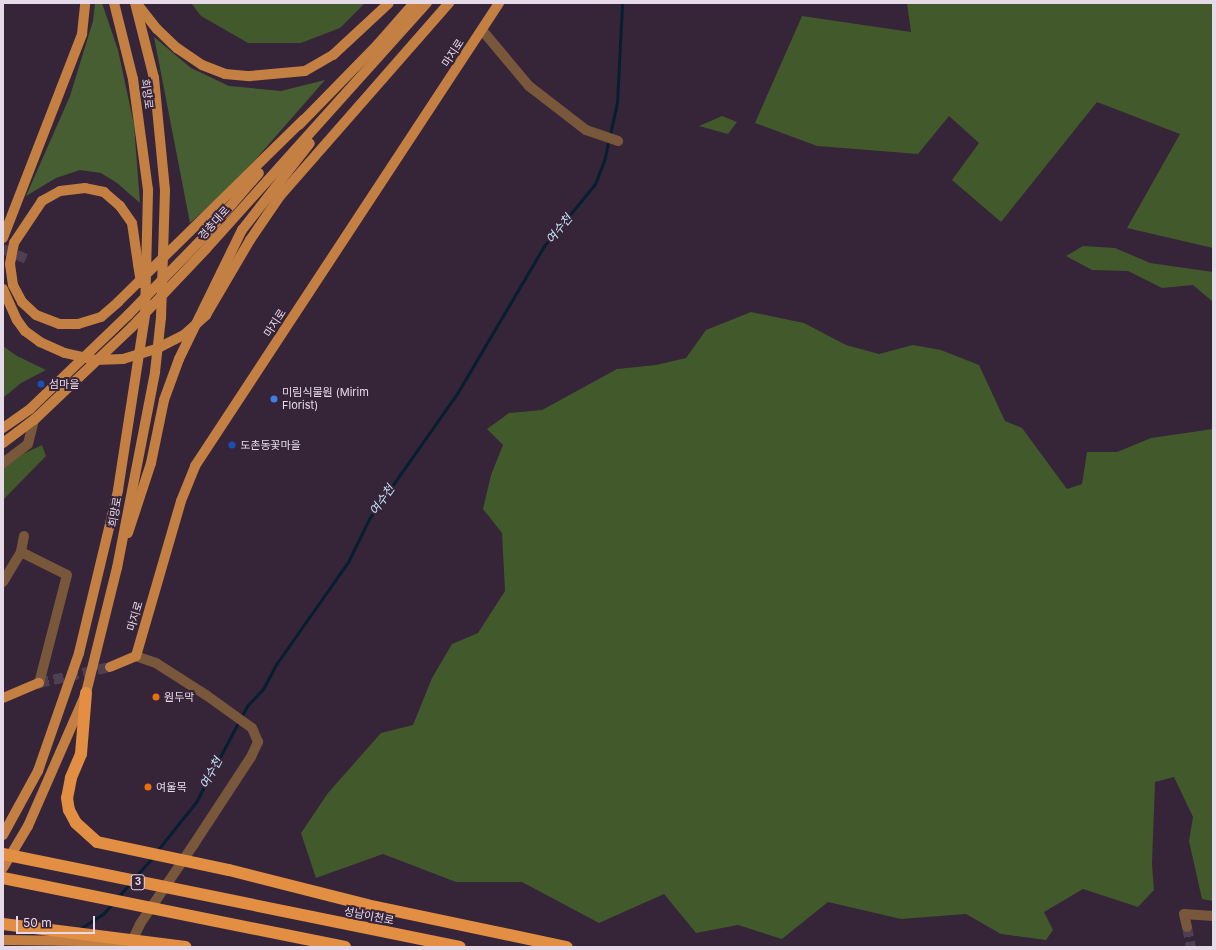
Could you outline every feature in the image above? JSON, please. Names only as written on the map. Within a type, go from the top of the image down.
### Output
[{"type":"highway","points":[[86,693],[81,754],[70,778],[67,798],[69,810],[76,823],[97,842],[229,870],[367,905],[567,947]]},
{"type":"highway","name":"성남이천로","points":[[3,854],[460,947]]},
{"type":"highway","name":"3","points":[[3,878],[345,947]]},
{"type":"highway","points":[[3,924],[46,928],[186,947]]},
{"type":"main road","points":[[3,238],[82,34],[85,3]]},
{"type":"main road","name":"희망로","points":[[3,835],[38,771],[68,690],[79,653],[118,490],[138,372],[145,315],[148,190],[133,79],[114,3]]},
{"type":"main road","points":[[136,3],[157,30],[176,48],[202,65],[225,74],[250,76],[305,71],[333,55],[388,3]]},
{"type":"main road","name":"희망로","points":[[86,693],[117,568],[154,372],[161,318],[165,190],[154,78],[136,3]]},
{"type":"main road","name":"경충대로","points":[[3,428],[30,409],[128,315],[202,239],[303,120],[378,44],[414,3]]},
{"type":"main road","name":"경충대로","points":[[3,443],[34,420],[132,327],[376,62],[427,3]]},
{"type":"main road","points":[[3,289],[17,320],[26,331],[40,342],[65,353],[95,360],[123,359],[158,348],[184,335],[206,315],[250,240],[280,196],[449,3]]},
{"type":"main road","name":"마지로","points":[[136,656],[181,501],[194,466],[499,3]]},
{"type":"main road","points":[[117,568],[151,463],[164,400],[179,359],[242,230],[376,62]]},
{"type":"main road","points":[[145,315],[132,223],[120,206],[104,192],[85,188],[60,191],[42,201],[14,243],[10,264],[13,285],[22,302],[36,315],[59,324],[78,324],[101,317],[303,120]]},
{"type":"main road","points":[[110,667],[136,656]]},
{"type":"main road","points":[[3,698],[39,683]]},
{"type":"main road","points":[[3,868],[28,826],[86,693]]},
{"type":"main road","points":[[3,940],[79,940],[125,947]]},
{"type":"street","points":[[482,30],[529,86],[586,130],[616,141]]},
{"type":"street","points":[[3,463],[28,444],[34,420]]},
{"type":"street","points":[[3,582],[21,552],[24,536]]},
{"type":"street","points":[[21,552],[67,575],[39,683]]},
{"type":"street","points":[[129,947],[140,924],[251,757],[258,742],[252,728],[206,695],[156,663],[136,656]]},
{"type":"street","points":[[1187,927],[1184,914],[1213,916]]},
{"type":"green space","points":[[95,3],[102,3],[118,50],[134,125],[140,203],[117,183],[101,173],[80,170],[56,178],[26,196],[70,96],[93,21]]},
{"type":"green space","points":[[191,3],[365,3],[340,28],[301,43],[248,43],[201,16]]},
{"type":"green space","points":[[907,3],[1213,3],[1213,248],[1127,228],[1180,134],[1097,102],[1001,222],[952,180],[979,143],[949,116],[918,154],[817,146],[755,123],[802,16],[911,32]]},
{"type":"green space","points":[[154,37],[191,68],[229,86],[281,91],[325,80],[236,182],[190,223]]},
{"type":"green space","points":[[722,116],[737,122],[728,134],[699,126]]},
{"type":"green space","points":[[1083,246],[1115,248],[1150,263],[1213,272],[1213,302],[1193,285],[1162,288],[1128,271],[1092,270],[1066,256]]},
{"type":"green space","points":[[751,312],[804,323],[846,345],[879,354],[913,345],[941,350],[979,365],[1005,421],[1022,428],[1067,489],[1082,484],[1087,452],[1117,452],[1151,438],[1213,429],[1213,901],[1202,899],[1189,841],[1193,817],[1174,777],[1155,782],[1152,864],[1154,890],[1138,907],[1083,889],[1044,912],[1053,930],[1046,940],[1001,934],[966,914],[901,919],[828,902],[782,939],[738,925],[696,933],[664,894],[599,923],[522,882],[456,882],[383,854],[316,878],[301,833],[328,793],[381,733],[413,725],[432,678],[452,644],[478,633],[505,591],[502,533],[483,509],[491,475],[503,445],[487,429],[509,413],[542,410],[617,369],[656,365],[686,358],[706,330]]},
{"type":"green space","points":[[3,346],[17,356],[46,370],[21,383],[3,398]]},
{"type":"green space","points":[[42,445],[46,456],[3,500],[3,468],[23,454]]},
{"type":"waterway","name":"여수천","points":[[156,852],[196,802],[247,706],[263,689],[277,663],[348,562],[369,519],[458,392],[544,246],[595,184],[604,161],[617,103],[622,3]]},
{"type":"waterway","name":"여수천","points":[[134,878],[152,858]]},
{"type":"waterway","name":"여수천","points":[[118,897],[130,883]]},
{"type":"waterway","name":"여수천","points":[[78,930],[103,914],[113,903]]},
{"type":"waterway","name":"여수천","points":[[48,947],[54,944]]},
{"type":"tunnel","points":[[3,249],[26,259]]},
{"type":"tunnel","points":[[39,683],[110,667]]},
{"type":"tunnel","points":[[1187,927],[1191,947]]},
{"type":"place","name":"섬마을","points":[[41,384]]},
{"type":"place","name":"미림식물원 (Mirim Florist)","points":[[274,399]]},
{"type":"place","name":"도촌동꽃마을","points":[[232,445]]},
{"type":"place","name":"원두막","points":[[156,697]]},
{"type":"place","name":"여울목","points":[[148,787]]}]
